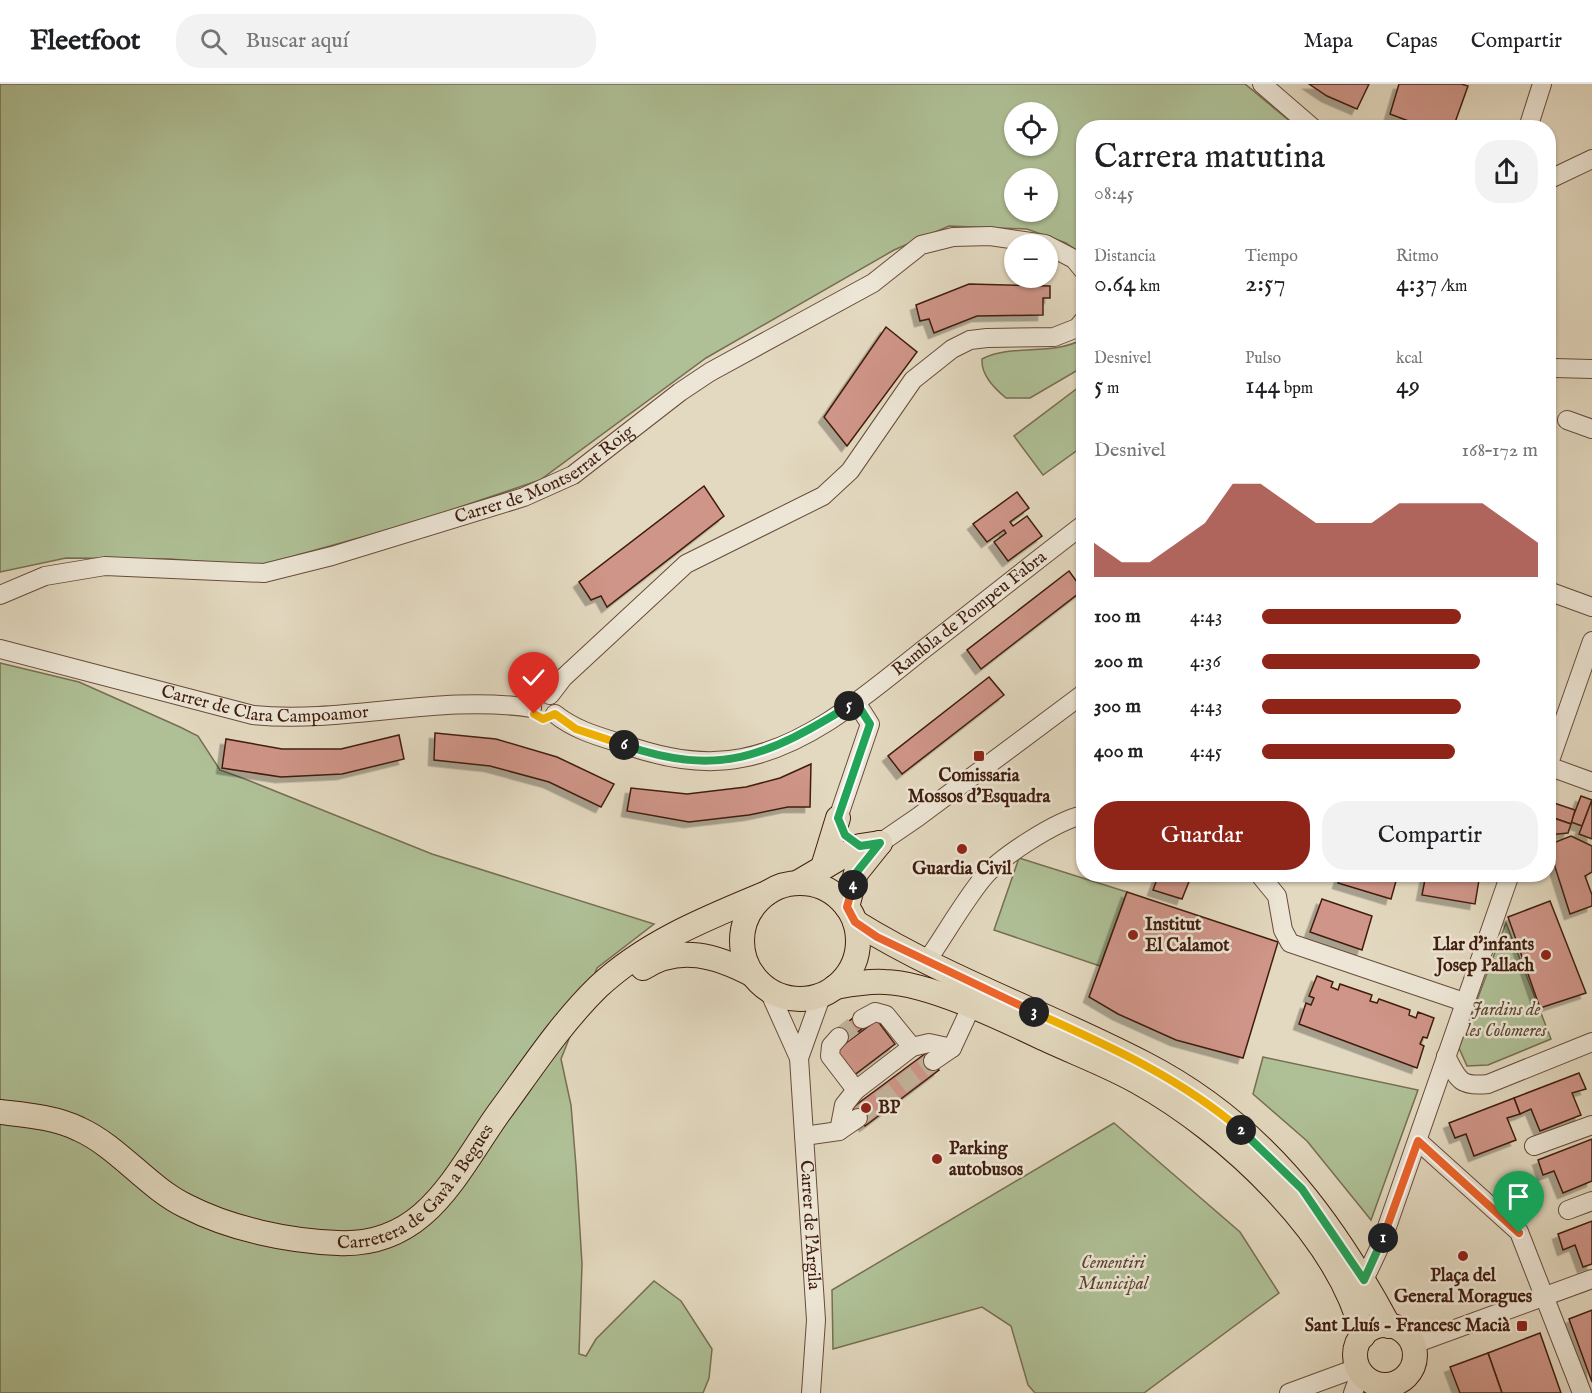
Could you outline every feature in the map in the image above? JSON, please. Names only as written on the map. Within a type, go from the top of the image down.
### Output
[{"type":"main road","points":[[838,818],[845,835],[870,844]]},
{"type":"main road","points":[[823,867],[838,818]]},
{"type":"main road","points":[[870,844],[823,867],[797,883],[778,887],[767,893],[752,908],[743,928],[743,956],[760,982],[795,999],[887,982],[938,994],[1137,1082],[1220,1138],[1261,1176],[1307,1229],[1349,1295],[1363,1336]]},
{"type":"main road","points":[[829,991],[850,971],[855,958],[858,943],[851,915],[856,873],[870,844]]},
{"type":"main road","points":[[797,883],[825,889],[851,915],[926,962],[1146,1064],[1208,1103],[1262,1148],[1302,1189],[1364,1280],[1389,1326]]},
{"type":"main road","name":"Carretera de Gavà a Begues","points":[[0,1112],[54,1120],[79,1129],[114,1151],[168,1195],[186,1206],[233,1225],[274,1235],[338,1243],[368,1241],[384,1237],[418,1219],[444,1195],[504,1106],[574,1014],[598,987],[643,951],[678,932],[767,893]]},
{"type":"main road","name":"Carretera de Gavà a Begues","points":[[0,1122],[46,1128],[76,1138],[111,1160],[180,1213],[231,1235],[269,1245],[337,1255],[366,1254],[399,1244],[414,1235],[449,1205],[562,1048],[602,1001],[625,980],[650,963],[673,954],[708,957],[735,966],[760,982]]},
{"type":"main road","points":[[1389,1326],[1406,1333],[1414,1344],[1412,1383],[1367,1382],[1357,1347],[1363,1336],[1371,1329],[1389,1326]]},
{"type":"street","points":[[1262,84],[1304,120]]},
{"type":"street","points":[[1531,120],[1542,84]]},
{"type":"street","points":[[1556,176],[1592,159]]},
{"type":"street","name":"Carrer de Montserrat Roig","points":[[0,595],[45,576],[105,566],[264,573],[332,556],[524,497],[549,487],[579,470],[680,392],[710,372],[873,283],[921,245],[953,237],[990,236],[1004,238]]},
{"type":"street","name":"Carrer de Montserrat Roig","points":[[1058,251],[1076,261]]},
{"type":"street","points":[[550,695],[557,703],[555,714],[550,719],[542,719],[535,715],[532,708],[538,696],[550,695],[572,670],[686,564],[823,496],[850,471],[913,380],[952,349],[970,340],[1054,337],[1076,328]]},
{"type":"street","points":[[1556,368],[1592,369]]},
{"type":"street","points":[[1567,420],[1592,429]]},
{"type":"street","name":"Rambla de Pompeu Fabra","points":[[856,702],[1076,530]]},
{"type":"street","points":[[1556,594],[1592,607]]},
{"type":"street","points":[[1556,743],[1592,641]]},
{"type":"street","name":"Carrer de Clara Campoamor","points":[[0,650],[253,715],[287,718],[453,704],[502,704],[532,708]]},
{"type":"street","points":[[870,844],[918,817],[1076,699]]},
{"type":"street","points":[[555,714],[576,729],[648,753],[677,760],[722,760],[741,759],[772,749],[799,737],[856,702],[870,724],[838,818]]},
{"type":"street","points":[[1556,769],[1592,782]]},
{"type":"street","points":[[926,962],[984,877],[1028,843],[1076,817]]},
{"type":"street","points":[[1265,882],[1277,897],[1282,930],[1290,943],[1464,1002]]},
{"type":"street","points":[[1364,1280],[1381,1244],[1507,882]]},
{"type":"street","name":"Carrer de l'Argila","points":[[760,982],[799,1058],[816,1320],[811,1393]]},
{"type":"street","name":"Carrer de l'Argila","points":[[799,1058],[829,991]]},
{"type":"street","points":[[933,1061],[952,1048],[971,1007]]},
{"type":"street","points":[[862,1019],[875,1012],[886,1015],[912,1047]]},
{"type":"street","points":[[839,1037],[831,1046],[830,1056],[856,1090]]},
{"type":"street","points":[[1446,1056],[1457,1078],[1470,1086],[1488,1084],[1592,1042]]},
{"type":"street","points":[[839,1131],[844,1105],[856,1090],[912,1047],[929,1043],[952,1048]]},
{"type":"street","points":[[804,1136],[839,1131],[858,1118]]},
{"type":"street","points":[[1534,1146],[1592,1125]]},
{"type":"street","points":[[1418,1141],[1519,1233],[1546,1296],[1582,1393]]},
{"type":"street","points":[[1568,1210],[1592,1201]]},
{"type":"street","points":[[1414,1344],[1592,1279]]},
{"type":"street","points":[[1289,1393],[1367,1382]]},
{"type":"green space","points":[[0,84],[1245,84],[1289,120],[1076,120],[1076,250],[1058,240],[1058,234],[1041,234],[1027,229],[949,226],[894,250],[706,358],[540,480],[416,522],[258,566],[170,559],[66,558],[0,572]]},
{"type":"green space","points":[[1076,342],[1076,371],[1030,398],[1006,398],[986,376],[982,365],[982,359],[994,354]]},
{"type":"green space","points":[[1076,389],[1076,451],[1043,475],[1014,436]]},
{"type":"green space","points":[[0,663],[79,682],[180,727],[198,736],[220,770],[432,854],[654,924],[597,968],[561,1059],[571,1105],[582,1264],[579,1354],[586,1356],[596,1339],[654,1281],[681,1301],[712,1349],[709,1378],[703,1393],[0,1393]]},
{"type":"green space","points":[[1019,858],[1076,876],[1076,882],[1095,882],[1127,892],[1100,966],[994,930]]},
{"type":"green space","name":"Jardins de les Colomeres","points":[[1506,923],[1551,1039],[1488,1065],[1467,1066],[1459,1048]]},
{"type":"green space","points":[[1263,1057],[1418,1090],[1371,1220],[1307,1141],[1253,1094]]},
{"type":"green space","name":"Cementiri Municipal","points":[[1114,1123],[1240,1232],[1279,1293],[1144,1393],[1035,1393],[1028,1385],[1011,1326],[982,1307],[833,1349],[832,1290]]},
{"type":"building","points":[[1309,84],[1369,84],[1357,109],[1327,96]]},
{"type":"building","points":[[1399,84],[1468,86],[1456,120],[1406,120],[1390,114]]},
{"type":"building","points":[[969,284],[1004,285],[1004,288],[1050,288],[1050,298],[1043,298],[1043,315],[977,316],[934,333],[929,319],[920,321],[916,305]]},
{"type":"building","points":[[886,327],[917,352],[847,446],[824,417]]},
{"type":"building","points":[[704,486],[724,516],[607,607],[601,596],[591,600],[579,582]]},
{"type":"building","points":[[1017,492],[1029,508],[1010,522],[1013,526],[1027,516],[1042,536],[1008,561],[994,542],[1006,533],[1004,530],[987,542],[973,524]]},
{"type":"building","points":[[1069,571],[1076,580],[1076,595],[981,669],[967,650]]},
{"type":"building","points":[[989,677],[1004,695],[902,774],[888,756]]},
{"type":"building","points":[[435,733],[496,739],[557,757],[614,784],[601,807],[549,782],[490,766],[434,760]]},
{"type":"building","points":[[399,735],[404,759],[342,774],[281,777],[222,768],[226,739],[282,749],[341,749]]},
{"type":"building","points":[[811,764],[810,807],[788,807],[749,815],[689,822],[627,811],[631,788],[687,794],[746,787],[780,778]]},
{"type":"building","points":[[1581,796],[1592,800],[1582,826],[1571,822]]},
{"type":"building","points":[[1592,800],[1592,839],[1579,834]]},
{"type":"building","points":[[1556,804],[1575,810],[1571,824],[1556,819]]},
{"type":"building","points":[[1556,819],[1571,824],[1568,833],[1556,834]]},
{"type":"building","points":[[1571,836],[1592,846],[1592,872],[1585,876],[1592,895],[1592,906],[1570,914],[1556,870],[1556,842]]},
{"type":"building","points":[[1156,882],[1189,882],[1182,899],[1153,890]]},
{"type":"building","points":[[1338,882],[1396,882],[1391,899]]},
{"type":"building","points":[[1424,882],[1479,882],[1475,904],[1422,895]]},
{"type":"building","points":[[1127,892],[1278,942],[1243,1058],[1176,1040],[1118,1014],[1089,997]]},
{"type":"building","points":[[1322,899],[1372,916],[1362,950],[1310,932]]},
{"type":"building","name":"Llar d'infants Josep Pallach","points":[[1550,901],[1586,993],[1540,1008],[1508,917]]},
{"type":"building","points":[[1317,976],[1333,982],[1331,987],[1338,990],[1340,984],[1372,995],[1370,1001],[1377,1003],[1379,999],[1410,1010],[1409,1015],[1416,1018],[1418,1012],[1434,1018],[1427,1038],[1423,1037],[1420,1044],[1424,1046],[1417,1068],[1299,1024],[1306,1003],[1311,1005],[1314,998],[1309,996]]},
{"type":"building","points":[[858,1014],[867,1025],[843,1043],[835,1032]]},
{"type":"building","points":[[877,1020],[895,1044],[853,1076],[834,1052]]},
{"type":"building","points":[[926,1053],[939,1070],[865,1126],[852,1108]]},
{"type":"building","points":[[1579,1073],[1586,1089],[1572,1093],[1581,1115],[1540,1131],[1531,1109],[1520,1114],[1514,1098]]},
{"type":"building","points":[[1514,1098],[1520,1114],[1507,1118],[1516,1140],[1474,1156],[1466,1134],[1455,1138],[1449,1123]]},
{"type":"building","points":[[1592,1139],[1592,1181],[1563,1193],[1554,1171],[1543,1175],[1538,1160]]},
{"type":"building","points":[[1592,1221],[1592,1264],[1583,1267],[1575,1245],[1563,1250],[1558,1234]]},
{"type":"building","points":[[1592,1310],[1592,1382],[1569,1319]]},
{"type":"building","points":[[1540,1333],[1561,1393],[1502,1393],[1488,1353]]},
{"type":"building","points":[[1488,1353],[1502,1393],[1460,1393],[1450,1367]]},
{"type":"tunnel","points":[[839,1037],[862,1019]]},
{"type":"tunnel","points":[[858,1118],[933,1061]]},
{"type":"place","name":"Comissaria Mossos d'Esquadra","points":[[979,756]]},
{"type":"place","name":"Guardia Civil","points":[[962,849]]},
{"type":"place","name":"Institut El Calamot","points":[[1133,935]]},
{"type":"place","name":"Llar d'infants Josep Pallach","points":[[1546,955]]},
{"type":"place","name":"BP","points":[[866,1108]]},
{"type":"place","name":"Parking autobusos","points":[[937,1159]]},
{"type":"place","name":"Plaça del General Moragues","points":[[1463,1256]]},
{"type":"place","name":"Sant Lluís - Francesc Macià","points":[[1522,1326]]},
{"type":"route","points":[[534,714],[543,719],[550,719],[555,714],[576,729],[648,753],[677,760],[699,761],[741,759],[764,753],[799,737],[856,702],[870,724],[838,818],[845,835],[860,846],[880,843],[856,873],[847,907],[855,922],[877,937],[946,972],[1146,1064],[1208,1103],[1262,1148],[1302,1189],[1324,1218],[1364,1280],[1381,1244],[1418,1141],[1519,1233]]}]
